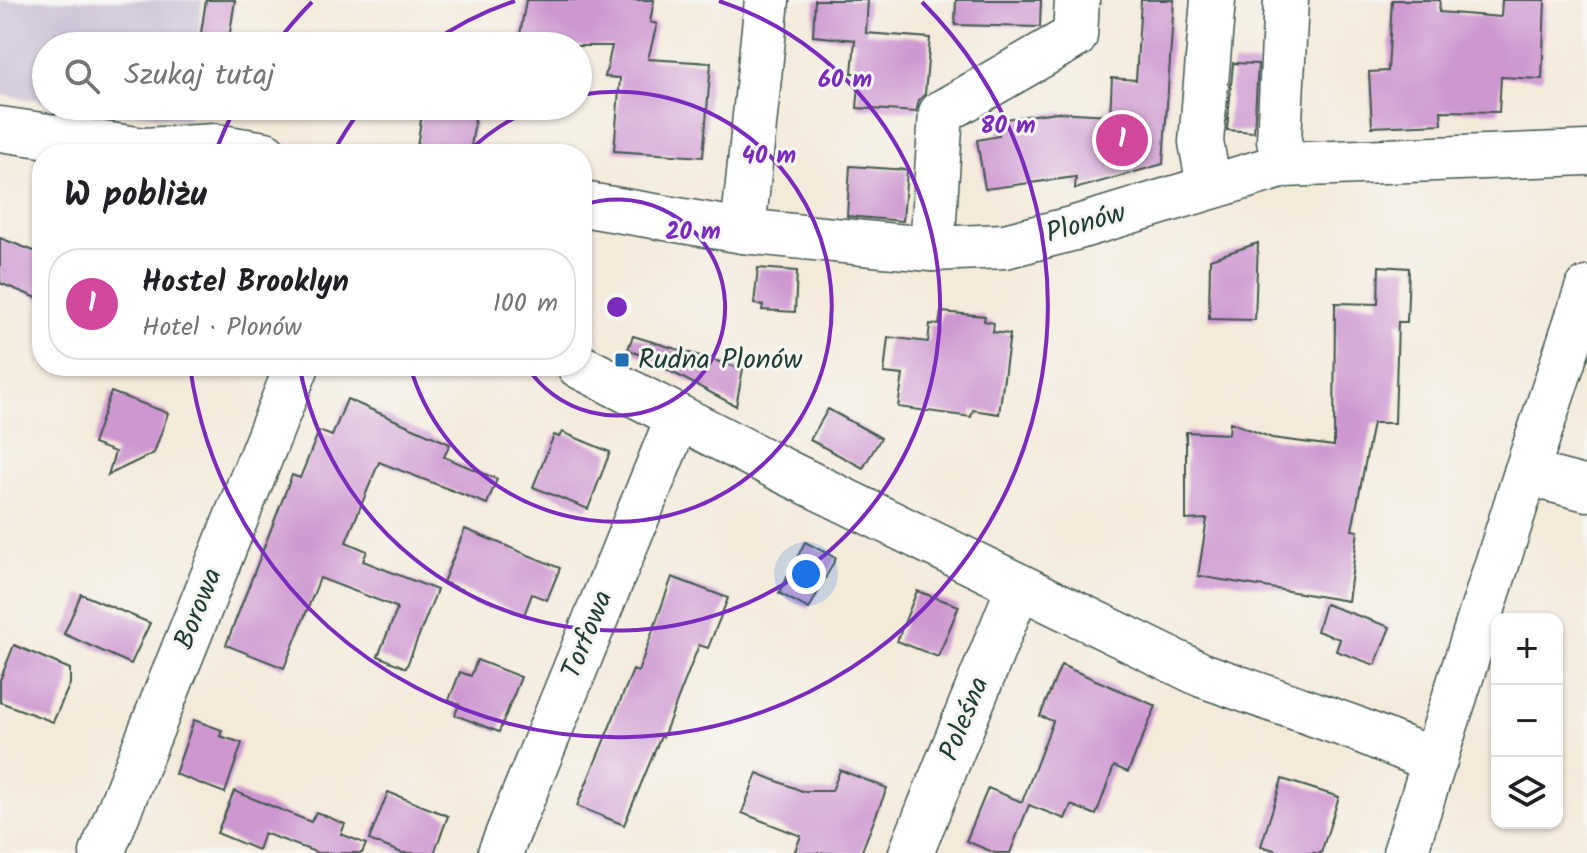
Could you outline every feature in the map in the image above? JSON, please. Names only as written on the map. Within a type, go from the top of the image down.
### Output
[{"type":"street","points":[[743,231],[767,0]]},
{"type":"street","points":[[932,249],[941,113],[1075,36],[1077,0]]},
{"type":"street","points":[[1209,186],[1201,142],[1213,0]]},
{"type":"street","points":[[1284,165],[1279,140],[1286,0]]},
{"type":"street","points":[[0,129],[97,144]]},
{"type":"street","name":"Plonów","points":[[592,206],[743,231],[932,249],[1005,246],[1284,165],[1587,153]]},
{"type":"street","points":[[1405,853],[1587,289]]},
{"type":"street","points":[[592,373],[1202,675],[1354,728],[1435,761]]},
{"type":"street","name":"Borowa","points":[[102,853],[293,376]]},
{"type":"street","name":"Torfowa","points":[[500,853],[678,417]]},
{"type":"street","points":[[1526,473],[1587,489]]},
{"type":"street","name":"Poleśna","points":[[911,853],[1019,586]]},
{"type":"shaded area","points":[[0,0],[202,0],[199,32],[32,32],[32,99],[0,95]]},
{"type":"building","points":[[206,0],[235,0],[230,32],[201,32]]},
{"type":"building","points":[[526,0],[654,0],[650,22],[657,24],[648,59],[711,63],[703,157],[614,151],[620,78],[605,77],[612,46],[592,46],[592,32],[520,32]]},
{"type":"building","points":[[815,0],[868,0],[866,33],[930,38],[925,94],[919,100],[916,112],[857,108],[860,73],[852,73],[855,40],[813,36]]},
{"type":"building","points":[[956,0],[1041,0],[1040,27],[955,25]]},
{"type":"building","points":[[1141,0],[1174,0],[1163,164],[1075,189],[1076,177],[985,189],[977,140],[999,136],[997,120],[1057,112],[1110,115],[1112,78],[1136,80]]},
{"type":"building","points":[[1392,0],[1440,0],[1439,12],[1501,17],[1502,0],[1545,0],[1542,79],[1501,77],[1499,112],[1441,111],[1442,124],[1372,127],[1369,72],[1388,71]]},
{"type":"building","points":[[1233,63],[1258,64],[1254,132],[1227,130]]},
{"type":"building","points":[[421,120],[475,120],[471,144],[417,144]]},
{"type":"building","points":[[850,166],[907,170],[903,221],[847,216]]},
{"type":"building","points":[[0,238],[32,250],[32,296],[0,283]]},
{"type":"building","points":[[1258,243],[1255,320],[1209,319],[1210,259]]},
{"type":"building","points":[[1379,266],[1409,268],[1407,322],[1398,322],[1395,423],[1373,423],[1352,530],[1358,531],[1348,601],[1198,576],[1207,519],[1186,520],[1186,432],[1229,434],[1230,422],[1272,438],[1334,446],[1335,303],[1378,304]]},
{"type":"building","points":[[758,268],[797,271],[795,312],[762,310],[763,305],[754,304]]},
{"type":"building","points":[[941,312],[985,316],[984,321],[994,323],[993,332],[1010,334],[999,414],[973,410],[971,417],[898,407],[903,375],[884,373],[888,337],[928,342],[930,324],[939,325]]},
{"type":"building","points":[[633,336],[743,369],[736,406],[628,349]]},
{"type":"building","points":[[111,392],[168,413],[154,453],[108,475],[115,452],[93,444]]},
{"type":"building","points":[[347,399],[450,444],[444,457],[497,479],[487,504],[379,462],[346,542],[367,551],[363,561],[437,590],[406,668],[378,656],[396,607],[320,578],[284,668],[226,645],[292,475],[300,478],[319,431],[332,436]]},
{"type":"building","points":[[828,409],[881,438],[863,468],[810,440]]},
{"type":"building","points":[[562,432],[610,452],[588,509],[533,487],[554,435],[559,437]]},
{"type":"building","points":[[465,529],[560,568],[547,600],[532,594],[524,615],[443,582]]},
{"type":"building","points":[[805,542],[836,558],[809,609],[779,593]]},
{"type":"building","points":[[672,577],[728,598],[708,648],[699,645],[624,825],[577,806],[633,670],[638,672]]},
{"type":"building","points":[[917,591],[959,606],[938,657],[897,641]]},
{"type":"building","points":[[81,594],[150,623],[131,664],[64,634]]},
{"type":"building","points":[[1325,604],[1390,627],[1375,665],[1336,651],[1340,639],[1317,631]]},
{"type":"building","points":[[14,645],[70,669],[70,684],[53,722],[0,702],[0,680]]},
{"type":"building","points":[[477,660],[521,677],[499,732],[455,715],[459,704],[449,700],[460,672],[471,676]]},
{"type":"building","points":[[1061,665],[1156,706],[1128,772],[1114,766],[1096,815],[1071,805],[1065,819],[1029,805],[1010,853],[995,853],[966,841],[988,788],[1022,802],[1053,721],[1040,716]]},
{"type":"building","points":[[194,720],[222,730],[220,736],[242,743],[225,793],[175,774]]},
{"type":"building","points":[[840,770],[887,788],[861,853],[794,853],[801,836],[742,813],[757,773],[802,791],[832,791]]},
{"type":"building","points":[[1282,779],[1339,797],[1321,853],[1284,853],[1261,846]]},
{"type":"building","points":[[234,791],[311,822],[316,812],[345,824],[341,834],[366,844],[362,853],[318,853],[264,833],[258,850],[217,833]]},
{"type":"building","points":[[388,792],[448,816],[434,853],[402,853],[369,840]]},
{"type":"place","name":"Hostel Brooklyn","points":[[1122,140]]},
{"type":"place","name":"Rudna Plonów","points":[[622,360]]}]
